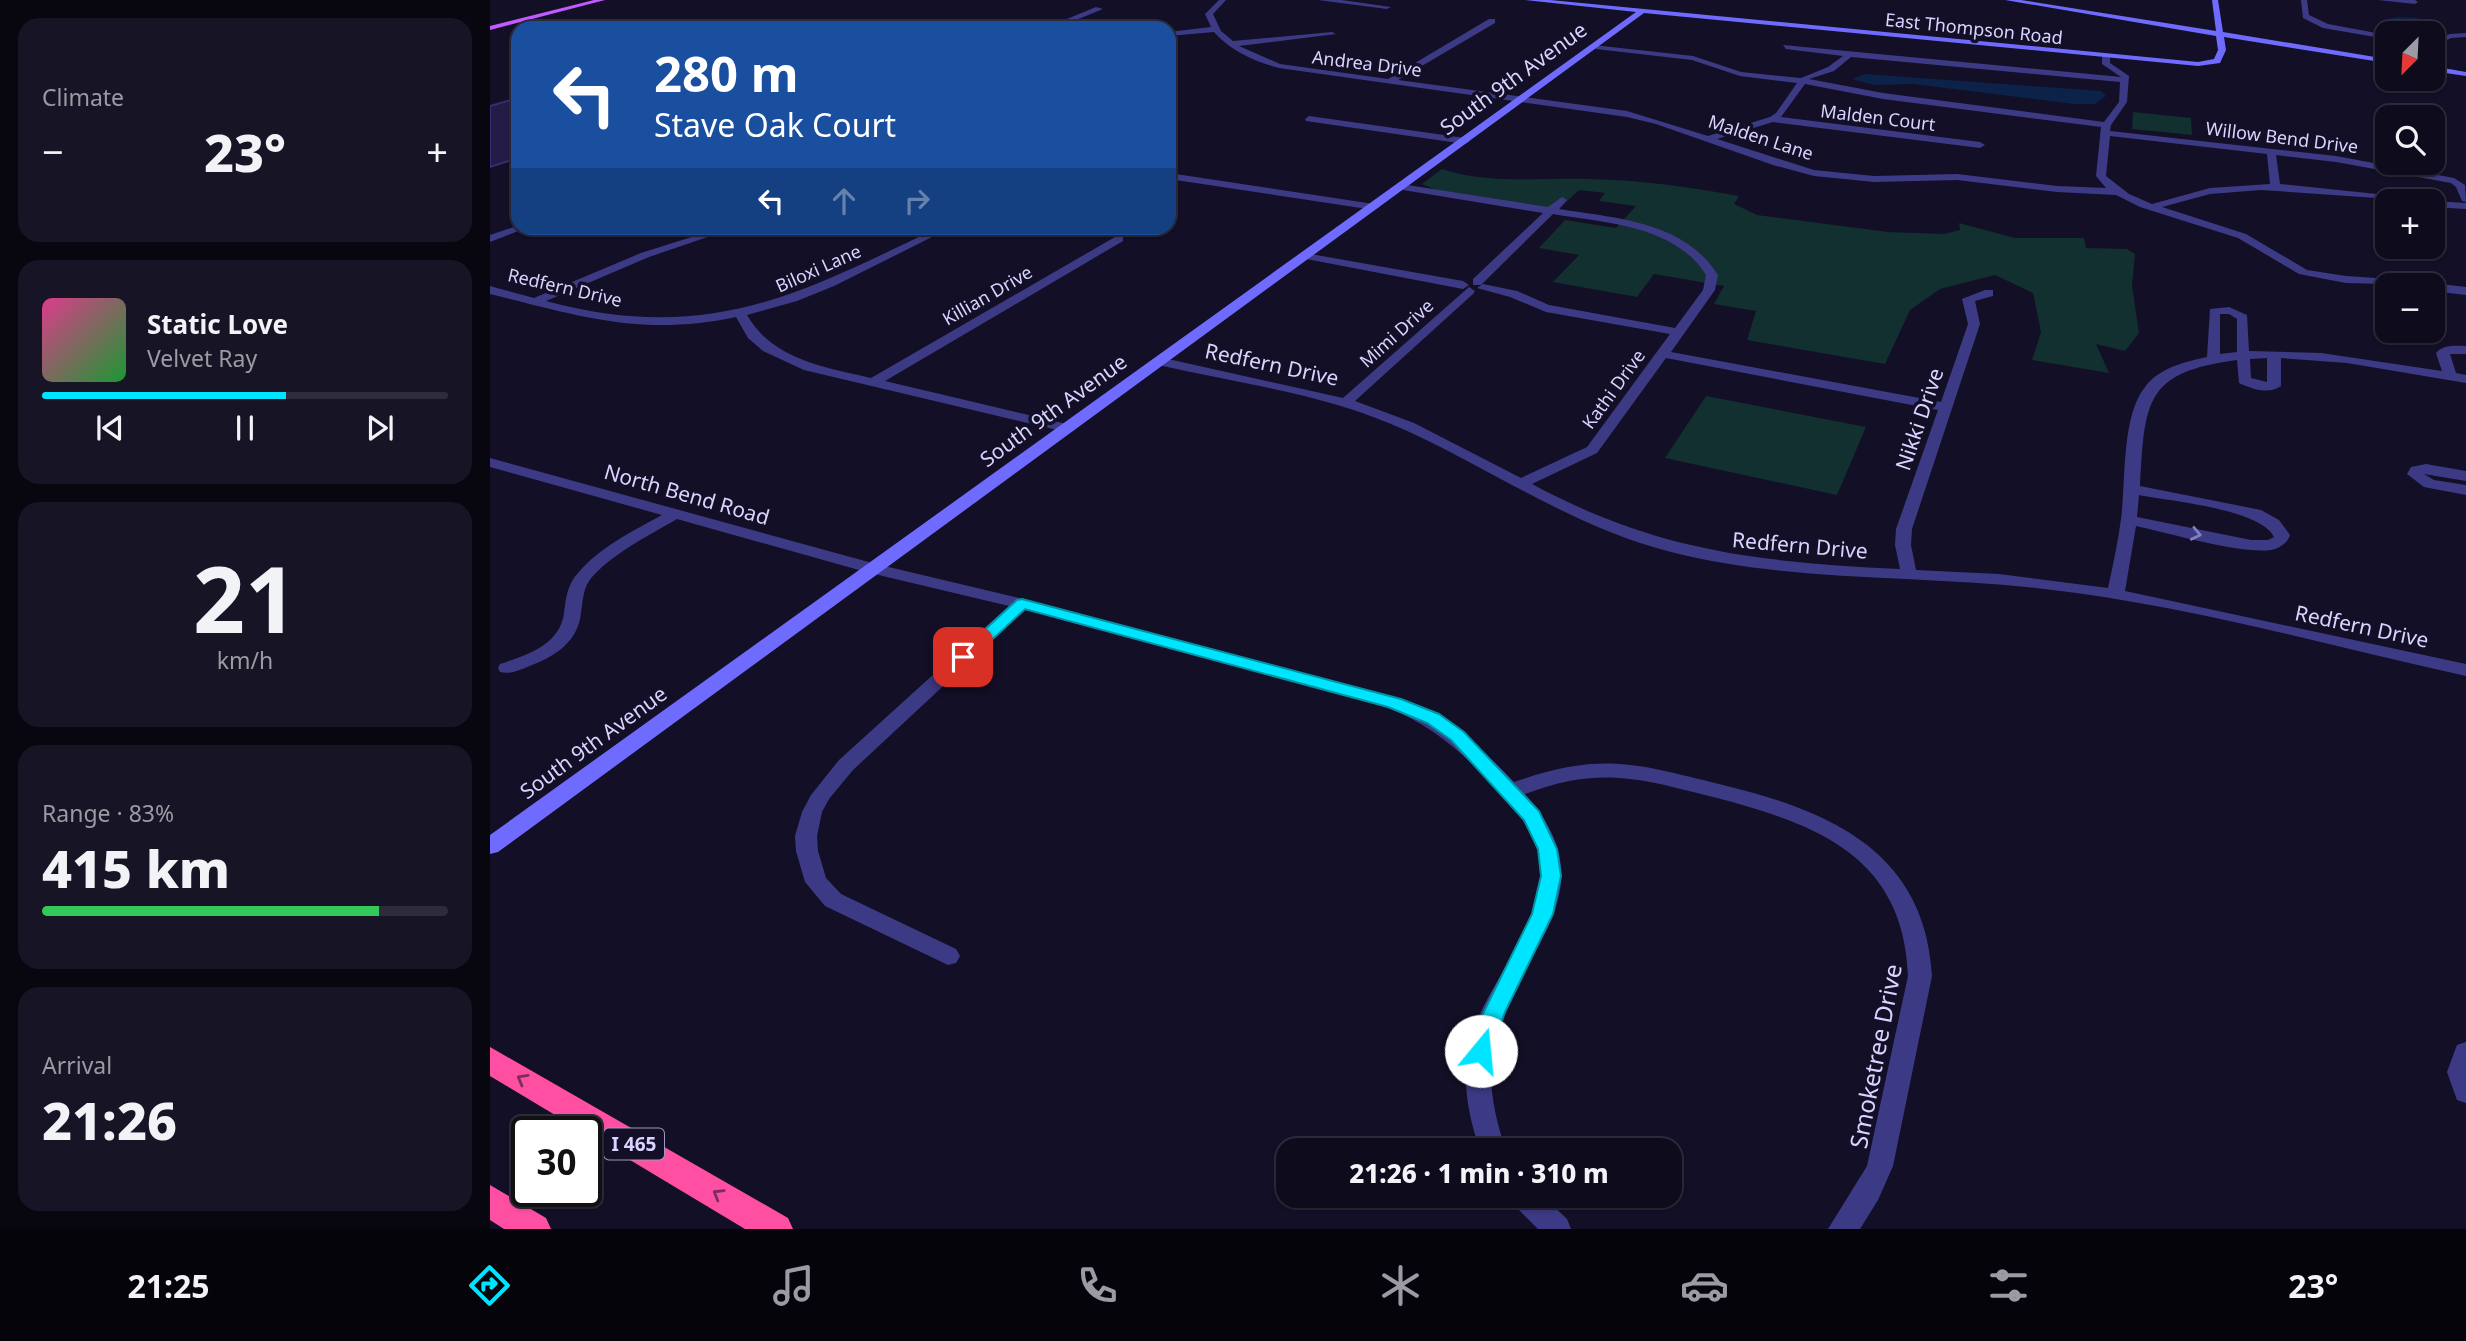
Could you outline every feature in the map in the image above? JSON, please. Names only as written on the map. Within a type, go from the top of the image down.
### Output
[{"type":"highway","name":"I 465","points":[[490,1060],[776,1229]]},
{"type":"highway","points":[[490,1201],[534,1229]]},
{"type":"main road","points":[[490,26],[584,0]]},
{"type":"main road","points":[[512,21],[602,0]]},
{"type":"main road","points":[[490,26],[511,21]]},
{"type":"street","points":[[1026,0],[1040,0]]},
{"type":"street","points":[[1218,29],[1210,20],[1209,14],[1223,0]]},
{"type":"street","points":[[1321,0],[1387,7]]},
{"type":"street","name":"East Thompson Road","points":[[1528,0],[2208,64],[2219,59],[2222,50],[2221,34]]},
{"type":"street","points":[[2008,0],[2375,59]]},
{"type":"street","points":[[2215,0],[2221,34]]},
{"type":"street","points":[[2304,0],[2306,16],[2316,23],[2375,35]]},
{"type":"street","points":[[2381,0],[2415,2]]},
{"type":"street","points":[[1067,21],[1099,9]]},
{"type":"street","name":"South 9th Avenue","points":[[490,846],[1643,12]]},
{"type":"street","points":[[1388,82],[1492,21]]},
{"type":"street","points":[[1176,33],[1218,29]]},
{"type":"street","name":"Andrea Drive","points":[[1218,29],[1231,44],[1245,54],[1273,65],[1523,99]]},
{"type":"street","points":[[1231,44],[1332,34]]},
{"type":"street","points":[[2445,38],[2466,35]]},
{"type":"street","name":"Willow Bend Drive","points":[[1596,47],[1693,58],[1743,74],[1802,81],[1896,98],[2364,163],[2454,181],[2460,185],[2466,199]]},
{"type":"street","points":[[1786,47],[2125,80]]},
{"type":"street","points":[[1707,139],[1773,119],[1807,76],[1831,69],[1849,55]]},
{"type":"street","points":[[2106,56],[2106,64],[2125,76],[2125,80],[2123,102],[2105,129],[2100,174],[2104,181],[2118,192],[2153,207],[2240,235],[2299,271],[2319,276],[2375,281]]},
{"type":"street","points":[[2445,70],[2466,74]]},
{"type":"street","name":"Malden Lane","points":[[1523,99],[1639,116],[1776,163],[1841,176],[1885,179],[1957,177],[2057,190],[2118,192]]},
{"type":"street","points":[[1309,119],[1465,141]]},
{"type":"street","name":"Malden Court","points":[[1773,119],[1980,145]]},
{"type":"street","points":[[2271,151],[2276,188]]},
{"type":"street","points":[[1176,177],[1374,207]]},
{"type":"street","points":[[1401,187],[1552,211]]},
{"type":"street","points":[[2153,207],[2213,191],[2276,188],[2375,197]]},
{"type":"street","name":"Mimi Drive","points":[[1346,402],[1562,200]]},
{"type":"street","points":[[2445,205],[2466,206]]},
{"type":"street","name":"Kathi Drive","points":[[1518,485],[1592,450],[1712,285],[1712,275],[1704,263],[1658,232],[1622,221],[1552,211]]},
{"type":"street","points":[[490,239],[511,232]]},
{"type":"street","points":[[536,301],[654,252],[707,235]]},
{"type":"street","name":"Biloxi Lane","points":[[740,314],[810,293],[930,235]]},
{"type":"street","name":"Killian Drive","points":[[873,382],[1119,239]]},
{"type":"street","name":"Mimi Drive","points":[[1305,256],[1473,286]]},
{"type":"street","points":[[1473,286],[1513,295],[1537,306],[1678,332]]},
{"type":"street","points":[[2445,289],[2466,291]]},
{"type":"street","name":"Redfern Drive","points":[[490,290],[625,321],[677,322],[740,314]]},
{"type":"street","name":"Nikki Drive","points":[[1909,574],[1903,534],[1974,324],[1968,299],[1989,293]]},
{"type":"street","points":[[2213,359],[2214,313],[2218,310],[2242,316],[2244,380],[2266,388],[2275,385],[2274,354]]},
{"type":"street","points":[[740,314],[752,335],[783,356],[809,367],[1066,428]]},
{"type":"street","points":[[2450,376],[2443,353],[2466,350]]},
{"type":"street","points":[[1663,354],[1946,407]]},
{"type":"street","points":[[2116,593],[2129,520],[2141,407],[2146,393],[2157,382],[2178,370],[2213,359],[2274,354],[2342,359],[2466,379]]},
{"type":"street","name":"Redfern Drive","points":[[1159,361],[1346,402],[1406,424],[1518,485],[1608,528],[1703,556],[1797,569],[2013,581],[2116,593],[2466,670]]},
{"type":"street","name":"North Bend Road","points":[[490,462],[872,568],[1022,604],[1418,712],[1458,736],[1532,816],[1548,849],[1551,876],[1543,914],[1484,1034],[1478,1068],[1479,1105],[1489,1138]]},
{"type":"street","points":[[2466,476],[2426,469],[2416,470],[2414,474],[2429,484],[2466,490]]},
{"type":"street","points":[[2129,520],[2251,545],[2271,545],[2281,539],[2273,523],[2248,511],[2132,489]]},
{"type":"street","points":[[507,668],[538,657],[562,638],[570,625],[575,590],[590,570],[608,555],[676,513]]},
{"type":"street","points":[[948,956],[833,900],[816,881],[807,851],[806,836],[812,812],[821,795],[846,765],[1022,604]]},
{"type":"street","name":"Smoketree Drive","points":[[1511,791],[1549,776],[1570,772],[1601,769],[1656,775],[1773,806],[1815,821],[1854,844],[1886,873],[1909,908],[1916,927],[1921,955],[1920,976],[1880,1166],[1858,1210],[1842,1229]]},
{"type":"street","points":[[2466,1053],[2460,1062],[2459,1071],[2466,1091]]},
{"type":"street","points":[[1536,1208],[1557,1229]]},
{"type":"green space","points":[[2133,112],[2191,118],[2192,135],[2132,129]]},
{"type":"green space","points":[[1442,169],[1497,179],[1609,180],[1684,187],[1739,196],[1734,204],[1757,215],[1888,232],[1944,234],[1960,230],[1959,223],[2015,238],[2084,238],[2086,248],[2127,249],[2135,254],[2132,286],[2139,333],[2125,351],[2096,344],[2109,373],[2032,360],[2041,332],[2033,293],[1995,275],[1940,289],[1910,310],[1885,364],[1747,340],[1756,311],[1714,304],[1724,286],[1654,274],[1637,297],[1553,282],[1579,255],[1539,248],[1565,220],[1616,228],[1636,206],[1599,201],[1605,193],[1579,190],[1559,209],[1436,190],[1422,184]]},
{"type":"green space","points":[[1706,396],[1866,427],[1837,495],[1665,458]]},
{"type":"water","points":[[2417,18],[2424,21],[2387,21]]},
{"type":"water","points":[[1865,74],[2101,91],[2106,96],[2095,104],[2074,104],[1913,84],[1874,85],[1852,79]]},
{"type":"building","points":[[511,100],[511,160],[490,167],[490,106]]},
{"type":"route","points":[[963,657],[1022,604],[1394,703],[1433,719],[1458,736],[1532,816],[1548,849],[1551,876],[1543,914],[1484,1034],[1481,1051]]}]
